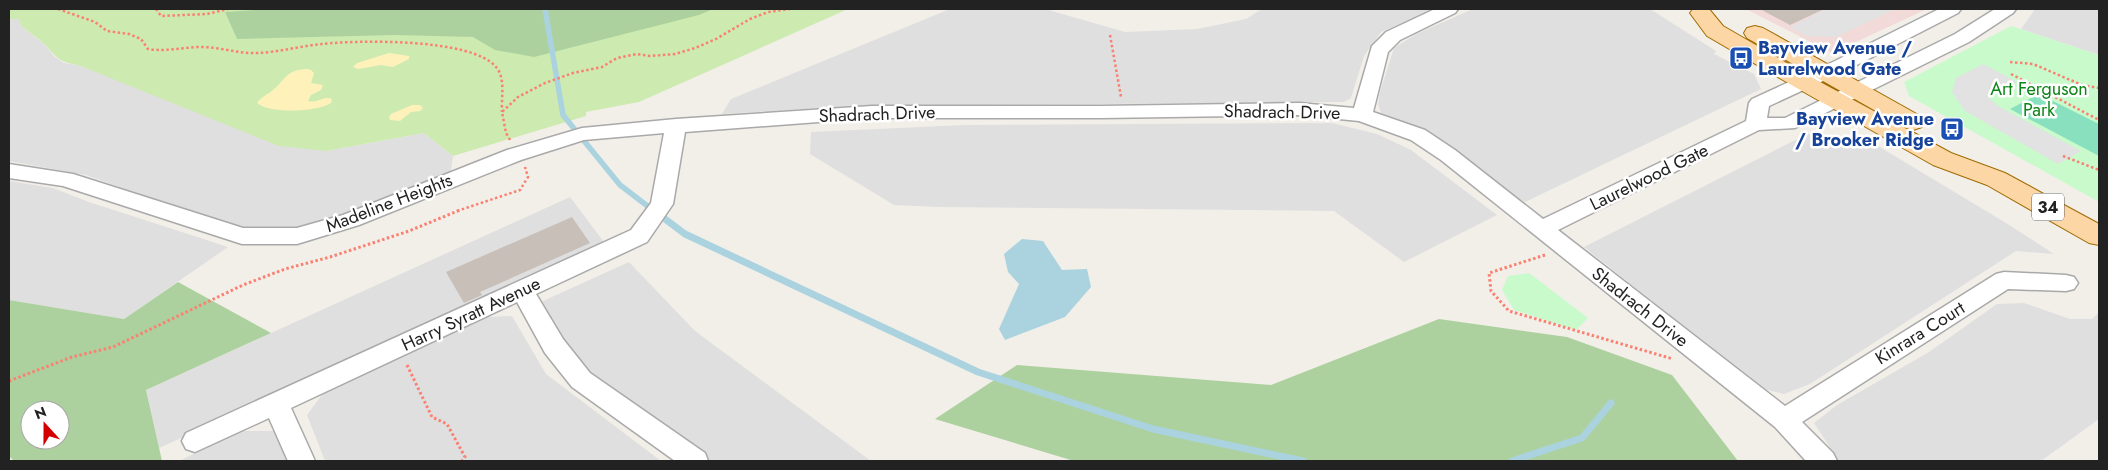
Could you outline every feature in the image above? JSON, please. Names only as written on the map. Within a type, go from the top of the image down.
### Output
[{"type":"main road","name":"34","points":[[1697,11],[1738,23],[1826,72],[1846,95],[1942,159],[1996,178],[2099,236]]},
{"type":"main road","name":"34","points":[[1697,11],[1715,31],[1803,82],[1846,95]]},
{"type":"street","points":[[1362,115],[1379,50],[1393,36],[1449,9]]},
{"type":"street","points":[[1756,124],[1759,104],[1952,9]]},
{"type":"street","name":"Laurelwood Gate","points":[[1541,229],[1756,124],[1788,124],[1962,38],[2007,9]]},
{"type":"street","points":[[1928,22],[1962,38]]},
{"type":"street","name":"Shadrach Drive","points":[[772,119],[872,112],[1123,112],[1299,109],[1362,115],[1418,135],[1448,155],[1784,420],[1823,461]]},
{"type":"street","name":"Madeline Heights","points":[[9,171],[65,179],[242,236],[297,236],[351,220],[514,155],[582,134],[772,119]]},
{"type":"street","name":"Harry Syratt Avenue","points":[[195,441],[639,236],[662,204],[676,126]]},
{"type":"street","name":"Kinrara Court","points":[[1784,420],[2004,280],[2066,283]]},
{"type":"street","points":[[522,290],[554,346],[581,380],[695,461]]},
{"type":"street","points":[[276,404],[301,461]]},
{"type":"path","points":[[58,9],[95,22],[108,31],[129,34],[141,39],[148,50],[163,52],[200,47],[242,53],[334,43],[392,42],[458,49],[477,54],[495,65],[501,80],[502,112],[506,134],[511,142]]},
{"type":"path","points":[[156,9],[161,16],[198,15],[228,9]]},
{"type":"path","points":[[502,112],[518,97],[545,83],[602,67],[617,58],[638,54],[650,56],[675,54],[695,48],[716,39],[750,19],[768,12],[790,9]]},
{"type":"path","points":[[1110,35],[1123,112]]},
{"type":"path","points":[[2010,62],[2033,64],[2082,85],[2099,88]]},
{"type":"path","points":[[2010,74],[2099,120]]},
{"type":"path","points":[[2055,98],[2082,85]]},
{"type":"path","points":[[2063,156],[2099,170]]},
{"type":"path","points":[[9,381],[63,360],[113,347],[243,285],[285,269],[330,257],[410,231],[461,209],[520,190],[528,176],[524,166]]},
{"type":"path","points":[[1564,247],[1517,265],[1489,273],[1491,291],[1509,311],[1679,361]]},
{"type":"path","points":[[399,347],[432,417],[447,424],[465,457],[462,461]]},
{"type":"shaded area","points":[[950,9],[1045,9],[1125,32],[1197,29],[1246,19],[1262,9],[1434,9],[1381,32],[1364,56],[1351,98],[1344,102],[855,106],[722,114],[731,99]]},
{"type":"shaded area","points":[[1473,9],[1650,9],[1716,51],[1714,54],[1754,74],[1761,89],[1525,202],[1508,193],[1434,135],[1381,113],[1378,104],[1394,48],[1416,34]]},
{"type":"shaded area","points":[[1746,9],[1927,9],[1832,53]]},
{"type":"shaded area","points":[[1826,9],[1896,9],[1836,37],[1806,36],[1790,27]]},
{"type":"shaded area","points":[[2035,9],[2099,9],[2099,55],[2021,29]]},
{"type":"shaded area","points":[[9,19],[19,19],[21,26],[64,63],[78,65],[326,151],[424,133],[453,156],[450,176],[316,226],[276,232],[221,224],[86,175],[9,161]]},
{"type":"shaded area","points":[[1983,64],[2017,82],[1988,97],[1998,106],[2081,151],[2058,164],[1965,111],[1952,92],[1956,78]]},
{"type":"shaded area","points":[[1332,123],[1377,134],[1411,150],[1497,215],[1404,262],[1334,211],[894,205],[810,154],[811,132],[965,125]]},
{"type":"shaded area","points":[[1807,134],[1873,143],[2054,254],[2016,251],[1810,384],[1784,394],[1763,389],[1584,247]]},
{"type":"shaded area","points":[[9,181],[53,188],[89,202],[228,247],[124,319],[9,300]]},
{"type":"shaded area","points":[[570,197],[606,245],[159,448],[146,390]]},
{"type":"shaded area","points":[[629,262],[695,331],[871,461],[709,461],[596,377],[576,360],[543,311],[543,301]]},
{"type":"shaded area","points":[[2024,303],[2070,319],[2092,319],[2099,312],[2099,419],[2041,461],[1839,461],[1814,423],[1837,405],[1929,352],[1997,304]]},
{"type":"shaded area","points":[[512,316],[546,374],[661,461],[325,461],[307,415],[324,392],[488,317]]},
{"type":"shaded area","points":[[241,431],[280,431],[288,461],[179,461]]},
{"type":"green space","points":[[9,9],[848,9],[639,102],[586,112],[586,116],[453,156],[424,133],[326,151],[279,146],[62,60],[21,26],[19,19],[9,19]]},
{"type":"green space","points":[[270,9],[713,9],[699,15],[534,57],[495,50],[473,37],[395,35],[237,39],[225,12]]},
{"type":"green space","name":"Art Ferguson Park","points":[[2011,26],[2099,55],[2099,202],[1909,96],[1904,82]]},
{"type":"green space","points":[[2039,94],[2099,124],[2099,156],[2010,109]]},
{"type":"green space","points":[[1529,273],[1588,318],[1576,330],[1514,310],[1502,290],[1508,276]]},
{"type":"green space","points":[[178,282],[271,333],[146,390],[162,461],[14,461],[9,456],[9,300],[124,319]]},
{"type":"green space","points":[[1439,319],[1567,337],[1672,375],[1738,461],[1074,461],[935,419],[1017,365],[1271,385]]},
{"type":"sand","points":[[389,53],[409,56],[409,59],[393,67],[381,65],[358,69],[353,67],[357,63]]},
{"type":"sand","points":[[307,69],[314,73],[311,83],[323,85],[321,90],[311,95],[308,101],[329,98],[332,99],[331,103],[305,110],[282,110],[263,107],[257,103],[287,75],[295,71]]},
{"type":"sand","points":[[412,105],[420,105],[423,108],[420,111],[411,112],[400,121],[390,120],[391,114]]},
{"type":"water","points":[[1022,239],[1043,241],[1062,270],[1087,269],[1091,287],[1065,317],[1005,340],[999,329],[1019,284],[1008,272],[1004,254]]},
{"type":"building","points":[[1760,9],[1824,9],[1790,25]]},
{"type":"building","points":[[572,217],[590,243],[480,292],[482,295],[464,303],[446,272]]},
{"type":"waterway","points":[[545,9],[563,115],[620,185],[654,211]]},
{"type":"waterway","points":[[653,210],[685,234],[978,372],[1153,429],[1303,461]]},
{"type":"waterway","points":[[1512,461],[1582,438],[1611,403]]},
{"type":"place","name":"Bayview Avenue / Laurelwood Gate","points":[[1741,58]]},
{"type":"place","name":"Bayview Avenue / Brooker Ridge","points":[[1952,129]]}]
